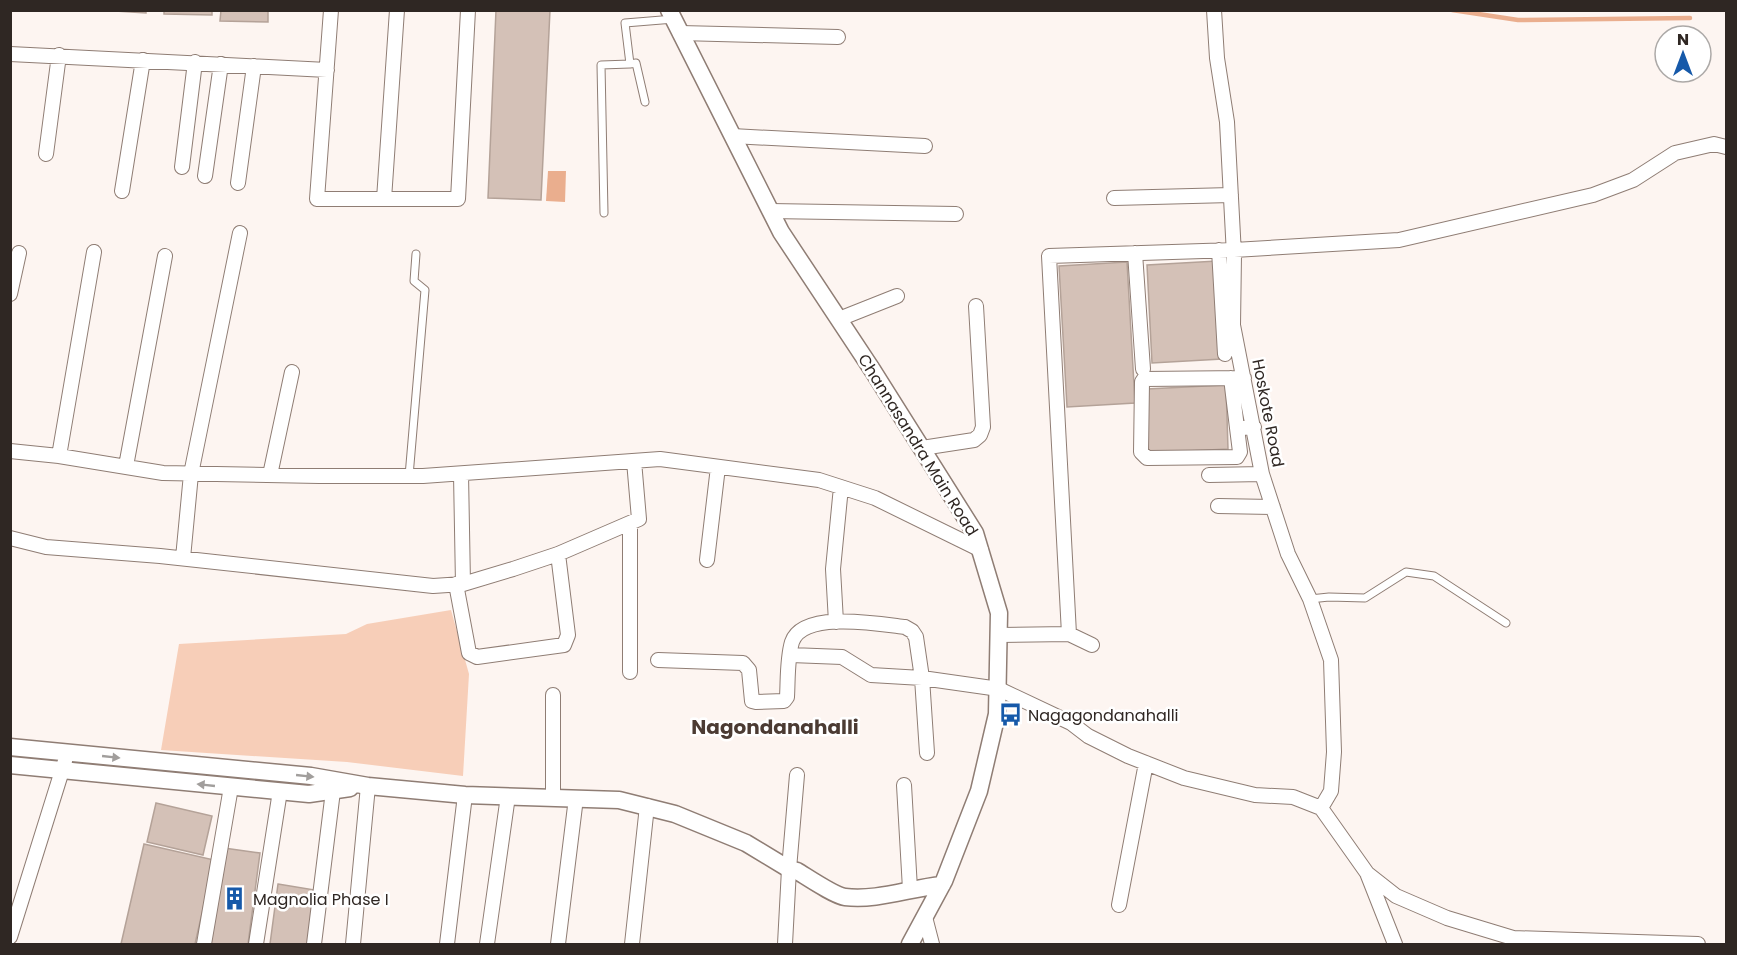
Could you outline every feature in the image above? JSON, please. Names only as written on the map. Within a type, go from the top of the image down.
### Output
[{"type":"street","points":[[332,10],[317,199],[458,199],[468,10]]},
{"type":"street","points":[[384,199],[397,10]]},
{"type":"street","name":"Hoskote Road","points":[[1214,10],[1217,58],[1227,122],[1234,250],[1233,325],[1238,378],[1254,427],[1262,474],[1288,554],[1311,599],[1331,660],[1334,752],[1331,791],[1321,808]]},
{"type":"street","points":[[674,21],[838,37]]},
{"type":"street","name":"Channasandra Main Road","points":[[674,21],[781,232],[975,533],[999,613],[997,714],[979,791],[942,885],[910,945]]},
{"type":"street","points":[[10,54],[327,70]]},
{"type":"street","points":[[46,153],[59,55]]},
{"type":"street","points":[[122,191],[143,60]]},
{"type":"street","points":[[182,167],[195,62]]},
{"type":"street","points":[[205,176],[221,64]]},
{"type":"street","points":[[238,183],[254,66]]},
{"type":"street","points":[[732,136],[926,146]]},
{"type":"street","points":[[1069,634],[1049,256],[1234,250],[1399,240],[1593,195],[1633,180],[1675,153],[1714,144],[1726,147]]},
{"type":"street","points":[[1114,198],[1231,195]]},
{"type":"street","points":[[770,211],[956,214]]},
{"type":"street","points":[[183,558],[191,474],[240,233]]},
{"type":"street","points":[[1219,250],[1225,354]]},
{"type":"street","points":[[59,456],[94,252]]},
{"type":"street","points":[[10,294],[19,253]]},
{"type":"street","points":[[1135,253],[1143,369]]},
{"type":"street","points":[[126,466],[165,256]]},
{"type":"street","points":[[839,319],[897,296]]},
{"type":"street","points":[[922,448],[974,440],[980,435],[983,427],[976,306]]},
{"type":"street","points":[[270,475],[292,372]]},
{"type":"street","points":[[1238,378],[1237,428],[1240,452],[1236,457],[1147,458],[1141,452],[1142,382],[1144,379],[1238,378]]},
{"type":"street","points":[[1237,428],[1254,427]]},
{"type":"street","points":[[10,451],[163,472],[270,475],[460,474],[660,459],[819,480],[875,498],[981,550]]},
{"type":"street","points":[[10,538],[46,547],[183,558],[433,586],[460,584],[558,554],[639,519],[634,461]]},
{"type":"street","points":[[707,560],[718,467]]},
{"type":"street","points":[[460,474],[460,584],[469,653],[477,657],[564,645],[568,635],[558,554]]},
{"type":"street","points":[[1209,475],[1262,474]]},
{"type":"street","points":[[836,622],[833,569],[841,487]]},
{"type":"street","points":[[1218,506],[1273,507]]},
{"type":"street","points":[[630,524],[630,672]]},
{"type":"street","points":[[658,660],[743,663],[749,670],[752,701],[784,701],[787,697],[792,641],[808,626],[847,621],[905,627],[916,637],[922,678],[927,753]]},
{"type":"street","points":[[999,635],[1069,634],[1092,645]]},
{"type":"street","points":[[790,655],[837,656],[848,660],[869,675],[922,678],[999,689],[1071,723],[1088,736],[1184,778],[1255,795],[1293,797],[1321,808],[1367,873],[1395,945]]},
{"type":"street","points":[[553,695],[553,798]]},
{"type":"street","points":[[10,747],[311,776],[368,786],[465,795],[619,800],[675,813],[746,843],[789,869],[843,897],[879,896],[942,885]]},
{"type":"street","points":[[10,937],[68,753]]},
{"type":"street","points":[[1119,905],[1146,763]]},
{"type":"street","points":[[10,765],[309,794],[368,786]]},
{"type":"street","points":[[784,945],[797,775]]},
{"type":"street","points":[[904,785],[910,889]]},
{"type":"street","points":[[353,945],[368,786]]},
{"type":"street","points":[[204,945],[231,787]]},
{"type":"street","points":[[314,945],[333,791]]},
{"type":"street","points":[[256,945],[283,792]]},
{"type":"street","points":[[265,945],[283,792]]},
{"type":"street","points":[[447,945],[465,795]]},
{"type":"street","points":[[487,945],[508,796]]},
{"type":"street","points":[[558,945],[576,798]]},
{"type":"street","points":[[632,945],[646,807]]},
{"type":"street","points":[[1367,873],[1396,896],[1447,918],[1513,938],[1698,945]]},
{"type":"street","points":[[925,917],[932,945]]},
{"type":"lane","points":[[630,64],[626,23],[674,21]]},
{"type":"lane","points":[[604,213],[601,65],[636,63],[645,102]]},
{"type":"lane","points":[[409,476],[425,290],[414,281],[416,254]]},
{"type":"lane","points":[[1311,599],[1365,598],[1406,573],[1434,576],[1506,623]]},
{"type":"shaded area","points":[[548,171],[566,171],[565,202],[546,201]]},
{"type":"shaded area","points":[[451,610],[469,674],[463,776],[347,762],[161,750],[179,644],[346,634],[367,624]]},
{"type":"building","points":[[99,10],[146,10],[146,13]]},
{"type":"building","points":[[164,10],[212,10],[212,15],[164,14]]},
{"type":"building","points":[[221,10],[268,10],[268,22],[220,21]]},
{"type":"building","points":[[496,10],[550,10],[541,200],[488,198]]},
{"type":"building","points":[[1217,261],[1222,359],[1152,363],[1147,265]]},
{"type":"building","points":[[1127,262],[1135,403],[1067,407],[1059,266]]},
{"type":"building","points":[[1226,385],[1228,449],[1147,453],[1147,389]]},
{"type":"building","points":[[156,803],[212,816],[203,855],[147,842]]},
{"type":"building","points":[[144,844],[214,860],[195,944],[121,944]]},
{"type":"building","name":"Magnolia Phase I","points":[[224,848],[260,853],[248,944],[209,944]]},
{"type":"building","points":[[278,884],[315,890],[308,944],[270,944]]},
{"type":"waterway","points":[[1452,10],[1518,20],[1690,18]]},
{"type":"place","name":"Nagagondanahalli","points":[[1010,715]]},
{"type":"place","name":"Magnolia Phase I","points":[[235,899]]},
{"type":"district","name":"Nagondanahalli","points":[[775,727]]}]
